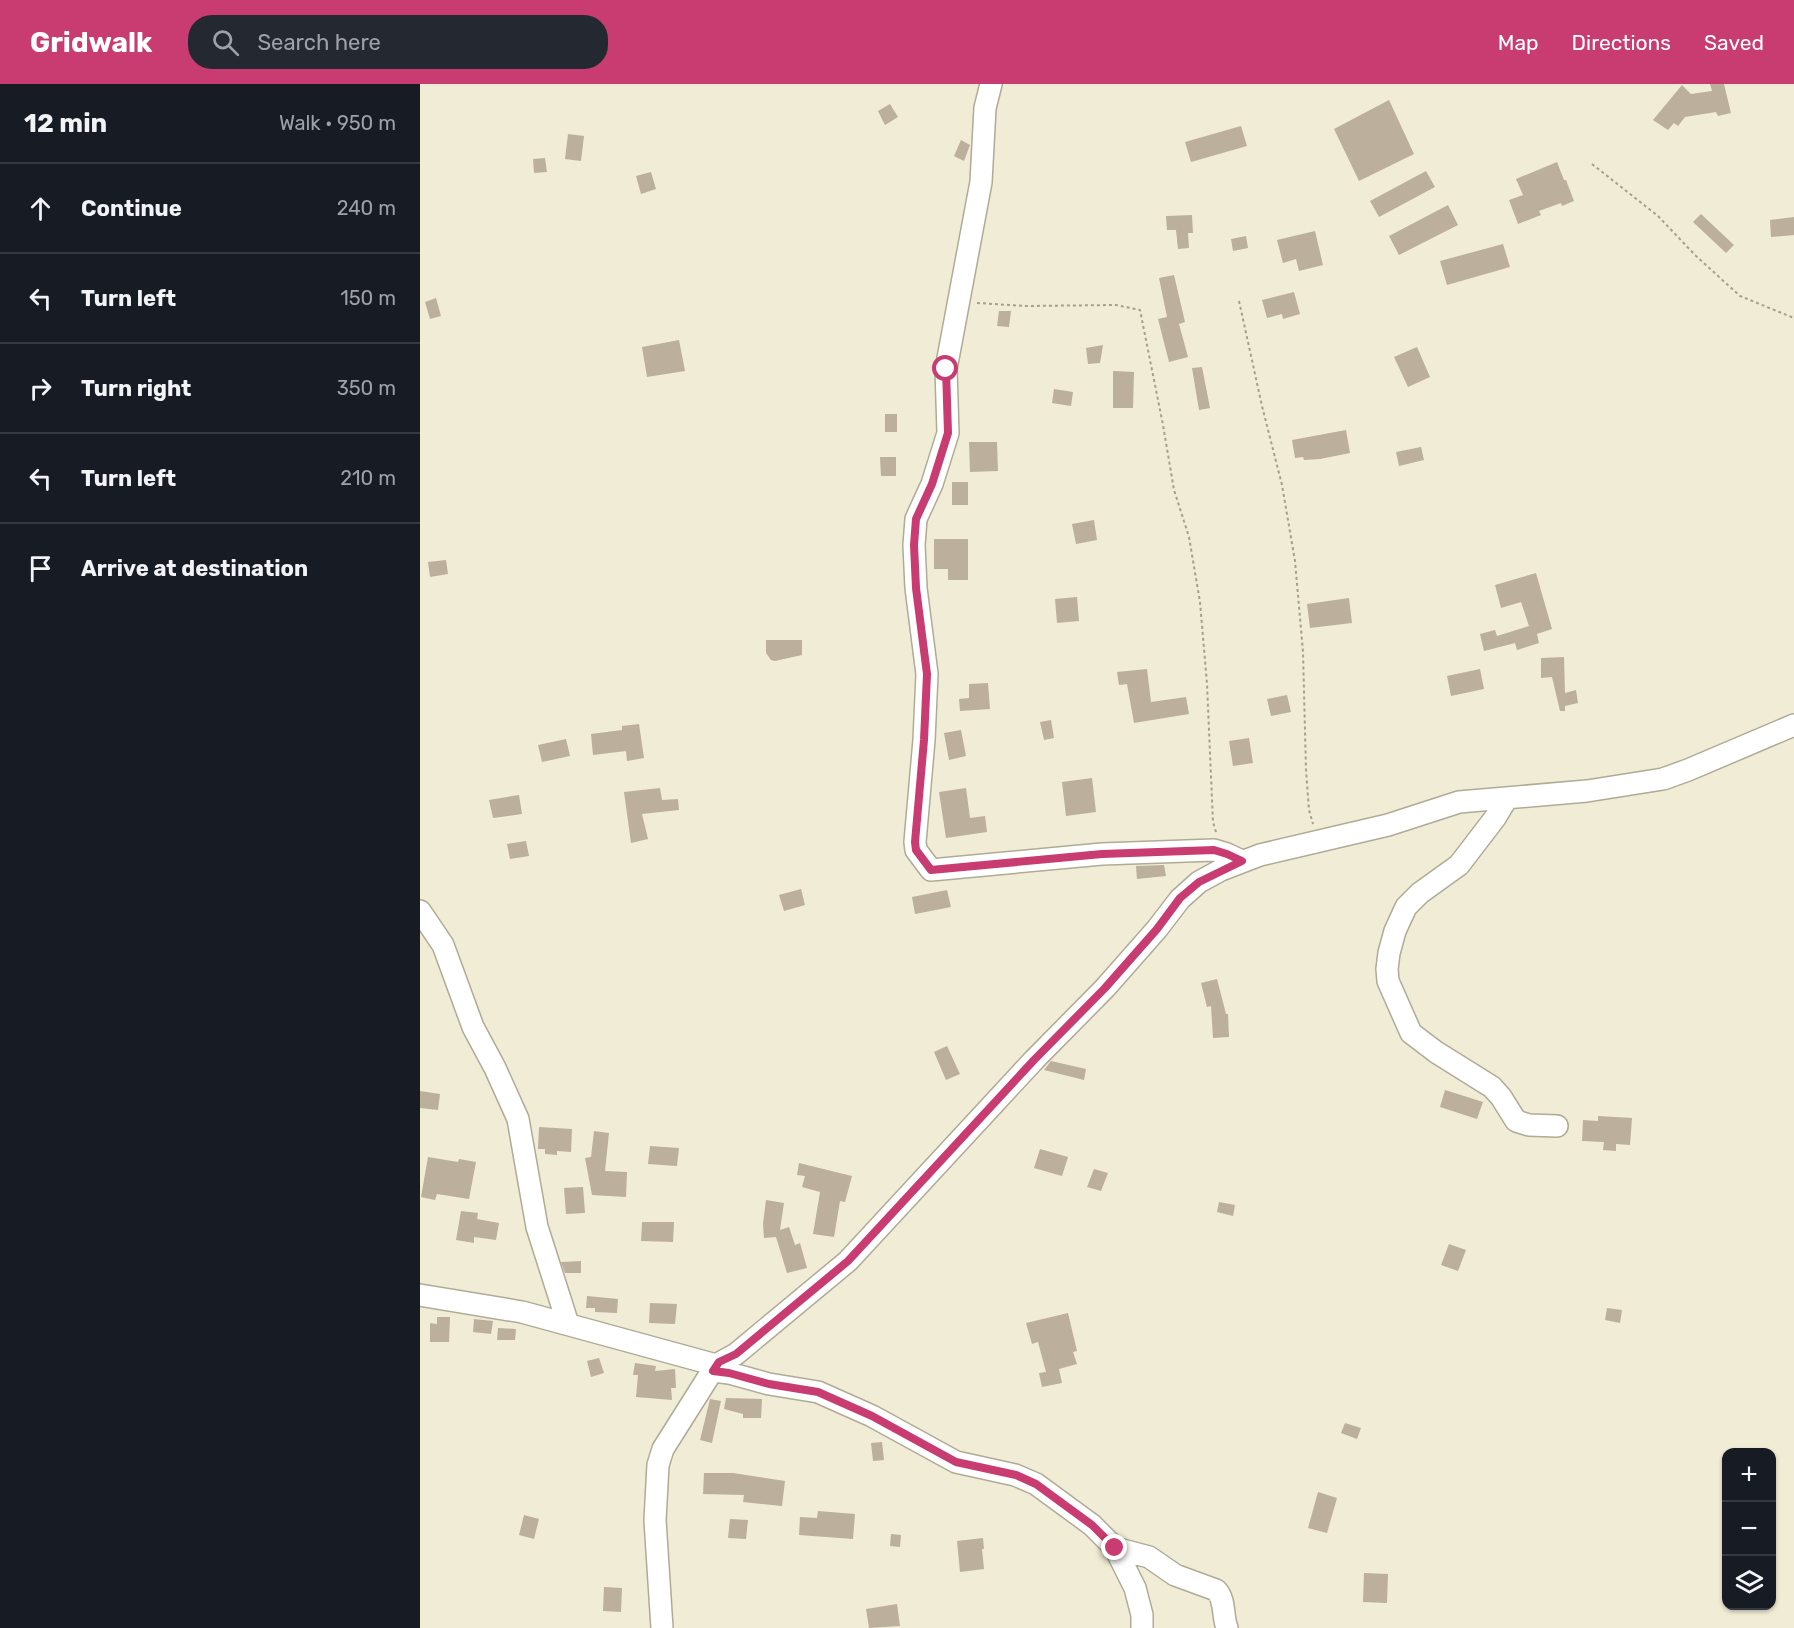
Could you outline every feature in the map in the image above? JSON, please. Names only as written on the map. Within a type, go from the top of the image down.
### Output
[{"type":"street","points":[[991,84],[985,108],[981,182],[946,369],[948,433],[932,484],[916,519],[914,545],[916,588],[927,674],[924,740],[915,833],[916,850],[931,870],[1102,854],[1214,850],[1234,857]]},
{"type":"street","points":[[662,1628],[655,1520],[658,1465],[663,1449],[714,1368],[736,1354],[848,1261],[1034,1060],[1105,988],[1157,929],[1180,898],[1199,882],[1234,857],[1388,825],[1459,802],[1587,791],[1663,779],[1794,725]]},
{"type":"street","points":[[1507,798],[1495,818],[1459,865],[1420,893],[1406,907],[1395,931],[1389,953],[1388,981],[1412,1033],[1436,1052],[1492,1087],[1516,1121],[1529,1125],[1557,1126]]},
{"type":"street","points":[[420,911],[443,945],[473,1027],[518,1119],[537,1227],[568,1324]]},
{"type":"street","points":[[420,1295],[522,1312],[769,1384],[818,1392],[872,1416],[956,1462],[1016,1475],[1036,1484],[1092,1525],[1115,1548],[1135,1588],[1142,1615],[1142,1628]]},
{"type":"street","points":[[1115,1548],[1149,1557],[1175,1575],[1216,1590],[1222,1600],[1227,1628]]},
{"type":"path","points":[[1592,164],[1658,216],[1695,255],[1740,296],[1794,318]]},
{"type":"path","points":[[1239,301],[1282,485],[1292,539],[1303,652],[1309,810],[1317,841]]},
{"type":"path","points":[[976,303],[1026,306],[1116,304],[1140,310],[1174,490],[1189,537],[1200,602],[1207,684],[1213,822],[1220,843],[1234,857]]},
{"type":"building","points":[[1710,84],[1724,84],[1731,113],[1718,116],[1716,112],[1685,117],[1678,126],[1674,123],[1668,130],[1653,120],[1682,85],[1691,94],[1712,91]]},
{"type":"building","points":[[1389,100],[1414,154],[1359,181],[1334,129]]},
{"type":"building","points":[[890,104],[898,117],[885,125],[878,111]]},
{"type":"building","points":[[1241,126],[1247,146],[1191,162],[1185,142]]},
{"type":"building","points":[[568,134],[584,136],[581,161],[565,159]]},
{"type":"building","points":[[961,140],[970,145],[964,161],[954,156]]},
{"type":"building","points":[[545,158],[547,172],[534,173],[533,159]]},
{"type":"building","points":[[1557,162],[1574,201],[1539,211],[1541,215],[1518,224],[1509,200],[1523,195],[1516,179]]},
{"type":"building","points":[[1426,171],[1435,187],[1379,217],[1370,201]]},
{"type":"building","points":[[651,172],[656,189],[641,194],[636,176]]},
{"type":"building","points":[[1448,205],[1458,225],[1399,255],[1389,236]]},
{"type":"building","points":[[1701,214],[1734,245],[1726,253],[1693,222]]},
{"type":"building","points":[[1192,215],[1193,233],[1188,233],[1189,248],[1178,249],[1176,230],[1167,230],[1166,216]]},
{"type":"building","points":[[1794,217],[1794,235],[1771,237],[1770,220]]},
{"type":"building","points":[[1315,231],[1323,265],[1299,271],[1296,259],[1283,263],[1277,240]]},
{"type":"building","points":[[1246,236],[1248,248],[1233,251],[1231,239]]},
{"type":"building","points":[[1503,244],[1510,267],[1447,285],[1440,261]]},
{"type":"building","points":[[1174,275],[1185,322],[1179,324],[1188,357],[1169,362],[1158,319],[1167,317],[1159,278]]},
{"type":"building","points":[[1294,292],[1300,314],[1283,319],[1282,314],[1267,318],[1262,300]]},
{"type":"building","points":[[436,298],[441,316],[430,319],[425,302]]},
{"type":"building","points":[[999,311],[1011,311],[1009,327],[997,326]]},
{"type":"building","points":[[679,340],[685,371],[647,377],[642,347]]},
{"type":"building","points":[[1103,345],[1100,363],[1088,364],[1086,348]]},
{"type":"building","points":[[1417,347],[1430,377],[1408,387],[1394,357]]},
{"type":"building","points":[[1202,367],[1210,408],[1199,410],[1192,368]]},
{"type":"building","points":[[1113,371],[1134,372],[1133,408],[1113,408]]},
{"type":"building","points":[[1054,389],[1073,392],[1071,406],[1052,403]]},
{"type":"building","points":[[885,414],[897,414],[897,432],[885,432]]},
{"type":"building","points":[[1346,430],[1350,453],[1320,459],[1295,458],[1292,440]]},
{"type":"building","points":[[969,442],[997,442],[998,471],[970,472]]},
{"type":"building","points":[[1421,447],[1424,460],[1399,466],[1396,452]]},
{"type":"building","points":[[880,457],[896,457],[896,476],[881,476]]},
{"type":"building","points":[[952,482],[968,482],[968,505],[952,505]]},
{"type":"building","points":[[1094,520],[1097,540],[1076,544],[1072,524]]},
{"type":"building","points":[[934,539],[968,539],[968,580],[948,580],[948,569],[934,569]]},
{"type":"building","points":[[446,560],[448,574],[430,577],[428,562]]},
{"type":"building","points":[[1536,573],[1552,629],[1537,634],[1539,643],[1517,650],[1515,643],[1484,651],[1480,634],[1495,630],[1497,636],[1529,626],[1521,602],[1501,608],[1495,585]]},
{"type":"building","points":[[1077,597],[1079,621],[1057,623],[1055,599]]},
{"type":"building","points":[[1349,598],[1352,623],[1310,628],[1307,604]]},
{"type":"building","points":[[766,640],[802,640],[802,655],[771,660],[766,653]]},
{"type":"building","points":[[1564,657],[1565,693],[1576,690],[1578,703],[1565,706],[1565,711],[1560,711],[1552,677],[1541,678],[1541,658]]},
{"type":"building","points":[[1147,669],[1151,702],[1186,697],[1189,714],[1134,723],[1127,684],[1119,685],[1117,672]]},
{"type":"building","points":[[1480,669],[1484,689],[1451,696],[1447,676]]},
{"type":"building","points":[[988,683],[990,709],[960,711],[959,699],[969,698],[969,684]]},
{"type":"building","points":[[1287,695],[1291,712],[1271,716],[1267,699]]},
{"type":"building","points":[[1051,720],[1054,738],[1044,740],[1040,722]]},
{"type":"building","points":[[639,724],[644,758],[627,761],[626,751],[593,755],[591,734],[622,730],[622,726]]},
{"type":"building","points":[[961,730],[966,756],[949,760],[944,733]]},
{"type":"building","points":[[1249,738],[1253,763],[1233,766],[1229,741]]},
{"type":"building","points":[[566,739],[570,756],[542,762],[538,745]]},
{"type":"building","points":[[1092,778],[1096,812],[1066,816],[1062,782]]},
{"type":"building","points":[[660,788],[662,800],[678,799],[679,810],[642,814],[648,839],[631,843],[624,792]]},
{"type":"building","points":[[966,788],[970,818],[985,816],[987,832],[946,838],[939,792]]},
{"type":"building","points":[[519,795],[522,814],[493,818],[489,800]]},
{"type":"building","points":[[526,841],[529,856],[510,859],[507,844]]},
{"type":"building","points":[[1164,865],[1166,876],[1137,879],[1136,866]]},
{"type":"building","points":[[801,889],[805,905],[784,911],[779,895]]},
{"type":"building","points":[[947,890],[951,907],[915,914],[912,897]]},
{"type":"building","points":[[1217,979],[1226,1014],[1228,1014],[1229,1037],[1213,1038],[1211,1006],[1207,1007],[1201,983]]},
{"type":"building","points":[[947,1046],[960,1074],[946,1080],[934,1052]]},
{"type":"building","points":[[1051,1061],[1086,1069],[1084,1080],[1044,1070]]},
{"type":"building","points":[[1445,1090],[1483,1102],[1477,1119],[1440,1107]]},
{"type":"building","points":[[420,1091],[440,1094],[438,1110],[420,1108]]},
{"type":"building","points":[[1598,1116],[1632,1118],[1630,1145],[1616,1144],[1616,1151],[1603,1150],[1604,1142],[1582,1141],[1583,1120],[1598,1121]]},
{"type":"building","points":[[539,1127],[572,1129],[571,1152],[557,1151],[557,1155],[545,1154],[545,1149],[538,1149]]},
{"type":"building","points":[[594,1131],[609,1133],[605,1171],[627,1172],[626,1197],[592,1195],[585,1158],[591,1157]]},
{"type":"building","points":[[650,1146],[679,1148],[677,1166],[648,1164]]},
{"type":"building","points":[[1040,1149],[1068,1157],[1062,1176],[1034,1168]]},
{"type":"building","points":[[428,1157],[458,1162],[459,1159],[476,1162],[469,1199],[437,1194],[435,1200],[421,1197]]},
{"type":"building","points":[[799,1163],[852,1176],[845,1202],[840,1201],[834,1237],[813,1234],[820,1192],[802,1187],[805,1176],[797,1175]]},
{"type":"building","points":[[1094,1169],[1108,1173],[1101,1191],[1087,1187]]},
{"type":"building","points":[[583,1187],[585,1213],[566,1214],[564,1188]]},
{"type":"building","points":[[766,1200],[784,1203],[780,1230],[789,1227],[795,1245],[800,1243],[807,1268],[787,1273],[776,1237],[764,1238]]},
{"type":"building","points":[[1219,1202],[1235,1205],[1233,1216],[1217,1212]]},
{"type":"building","points":[[461,1211],[478,1213],[477,1219],[499,1223],[496,1240],[474,1237],[474,1243],[456,1240]]},
{"type":"building","points":[[642,1222],[674,1222],[673,1242],[641,1241]]},
{"type":"building","points":[[1449,1244],[1466,1250],[1458,1271],[1441,1265]]},
{"type":"building","points":[[581,1261],[581,1273],[565,1273],[561,1262]]},
{"type":"building","points":[[587,1296],[618,1299],[617,1313],[595,1312],[595,1308],[586,1308]]},
{"type":"building","points":[[650,1303],[677,1304],[675,1324],[649,1323]]},
{"type":"building","points":[[1607,1308],[1622,1310],[1620,1323],[1605,1320]]},
{"type":"building","points":[[1068,1313],[1077,1351],[1073,1352],[1077,1364],[1059,1369],[1062,1383],[1042,1387],[1039,1373],[1046,1372],[1038,1342],[1032,1344],[1026,1323]]},
{"type":"building","points":[[437,1317],[450,1317],[449,1342],[430,1342],[430,1323],[437,1324]]},
{"type":"building","points":[[474,1319],[493,1321],[491,1334],[473,1332]]},
{"type":"building","points":[[498,1328],[516,1329],[515,1340],[497,1340]]},
{"type":"building","points":[[599,1358],[604,1373],[591,1377],[587,1361]]},
{"type":"building","points":[[635,1363],[656,1366],[655,1371],[675,1369],[676,1388],[671,1388],[672,1400],[636,1397],[638,1375],[633,1375]]},
{"type":"building","points":[[726,1398],[762,1399],[761,1418],[743,1418],[743,1414],[724,1409]]},
{"type":"building","points":[[710,1399],[721,1401],[712,1443],[700,1440]]},
{"type":"building","points":[[1345,1423],[1361,1428],[1357,1439],[1341,1433]]},
{"type":"building","points":[[882,1442],[884,1460],[873,1461],[871,1443]]},
{"type":"building","points":[[704,1473],[733,1473],[785,1481],[782,1506],[743,1502],[744,1495],[703,1494]]},
{"type":"building","points":[[1318,1492],[1337,1498],[1327,1533],[1308,1528]]},
{"type":"building","points":[[818,1511],[855,1514],[853,1539],[799,1535],[800,1517],[817,1518]]},
{"type":"building","points":[[524,1515],[539,1519],[534,1539],[519,1535]]},
{"type":"building","points":[[730,1519],[748,1520],[746,1539],[728,1538]]},
{"type":"building","points":[[891,1534],[901,1535],[900,1547],[890,1546]]},
{"type":"building","points":[[983,1538],[984,1569],[960,1572],[957,1541]]},
{"type":"building","points":[[1364,1573],[1388,1574],[1387,1603],[1363,1602]]},
{"type":"building","points":[[604,1587],[622,1588],[621,1612],[603,1611]]},
{"type":"building","points":[[897,1604],[900,1626],[869,1628],[866,1609]]},
{"type":"route","points":[[946,369],[948,433],[932,484],[916,519],[914,545],[916,588],[927,674],[924,740],[915,833],[916,850],[931,870],[1102,854],[1214,850],[1242,861],[1199,882],[1180,898],[1157,929],[1105,988],[1034,1060],[848,1261],[736,1354],[719,1362],[713,1371],[818,1392],[872,1416],[943,1457],[1016,1475],[1049,1492],[1092,1525],[1115,1548]]}]
